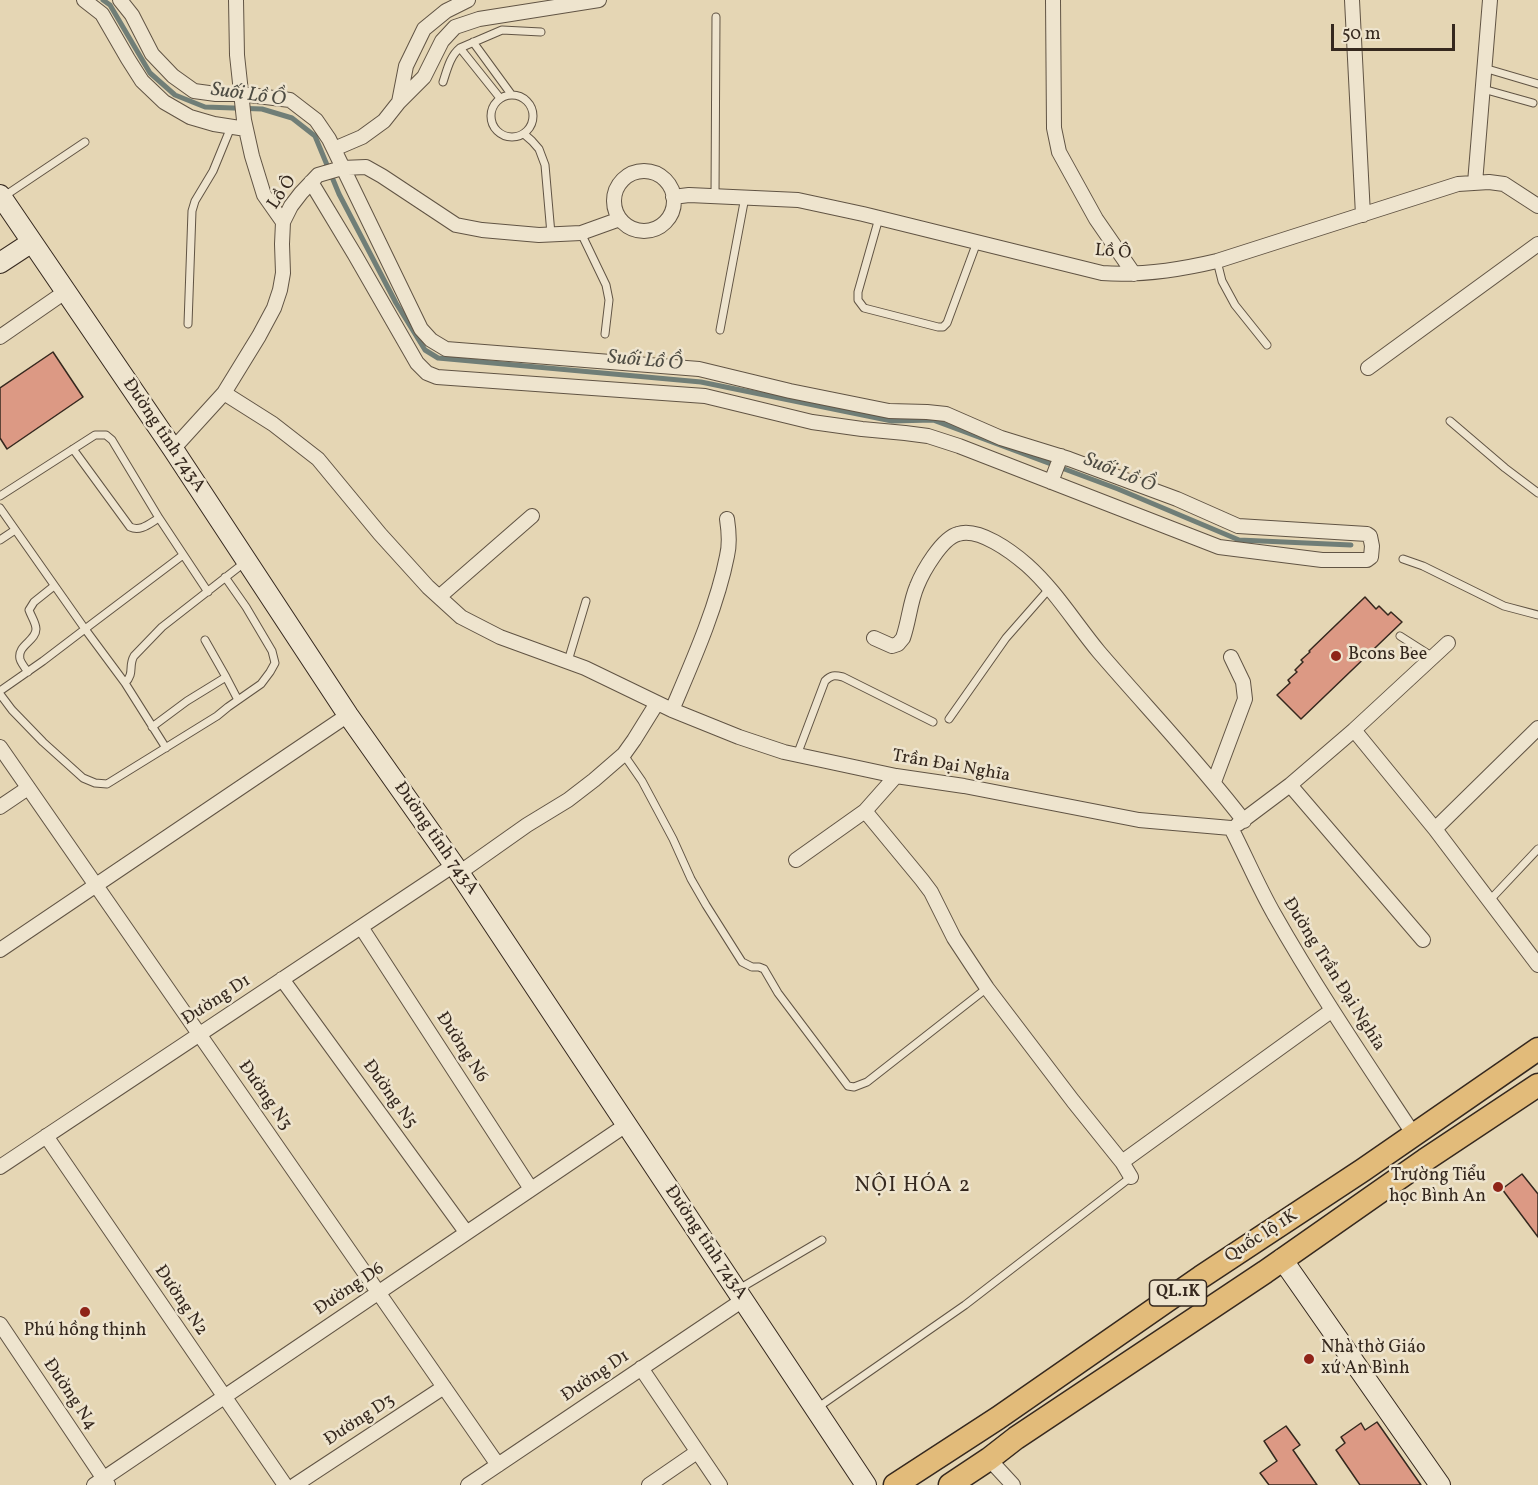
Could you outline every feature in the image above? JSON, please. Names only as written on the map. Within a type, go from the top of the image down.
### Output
[{"type":"main road","name":"Đường tỉnh 743A","points":[[1,196],[173,449],[348,716],[456,869],[866,1485]]},
{"type":"main road","points":[[0,263],[32,242]]},
{"type":"main road","name":"Quốc lộ 1K","points":[[896,1485],[998,1418],[1538,1049]]},
{"type":"main road","name":"Quốc lộ 1K","points":[[950,1485],[1538,1085]]},
{"type":"main road","points":[[1265,1235],[1440,1485]]},
{"type":"street","points":[[84,0],[102,14],[137,54],[194,91],[241,99],[290,100],[316,120],[334,149],[337,169],[421,329],[431,340],[446,350],[699,369],[790,391],[889,411],[946,414],[1000,438],[1056,469],[1220,547],[1322,560],[1367,560],[1371,557],[1370,536],[1366,534],[1238,526],[1177,499],[1056,469],[958,446],[928,436],[812,422],[705,396],[437,376],[427,373],[417,363],[314,178]]},
{"type":"street","points":[[120,0],[132,15],[142,81],[164,102],[190,117],[231,127],[245,125]]},
{"type":"street","points":[[236,0],[237,55],[245,125],[264,195],[283,222]]},
{"type":"street","points":[[399,102],[406,66],[424,29],[446,11],[468,0]]},
{"type":"street","points":[[334,149],[362,137],[384,121],[424,77],[442,41],[455,27],[479,19],[599,0]]},
{"type":"street","points":[[1053,0],[1054,128],[1059,152],[1096,219],[1134,274]]},
{"type":"street","points":[[1352,0],[1363,215]]},
{"type":"street","points":[[1475,183],[1490,0]]},
{"type":"street","name":"Lồ Ô","points":[[173,449],[224,393],[260,336],[274,308],[284,273],[283,222],[291,207],[314,178],[337,169],[366,167],[456,225],[482,230],[539,235],[581,233],[620,219]]},
{"type":"street","points":[[643,171],[662,177],[669,184],[674,203],[672,213],[667,222],[659,228],[639,231],[630,228],[620,219],[616,214],[614,194],[618,185],[625,178],[643,171]]},
{"type":"street","name":"Lồ Ô","points":[[673,197],[689,195],[798,200],[1101,273],[1134,274],[1185,269],[1217,261],[1458,184],[1504,184],[1538,206]]},
{"type":"street","points":[[1368,368],[1538,244]]},
{"type":"street","points":[[0,337],[65,292]]},
{"type":"street","name":"Trần Đại Nghĩa","points":[[224,393],[273,424],[318,459],[380,534],[428,587],[461,617],[500,638],[585,668],[672,710],[784,752],[897,776],[964,786],[1138,820],[1231,828]]},
{"type":"street","points":[[439,597],[532,516]]},
{"type":"street","points":[[672,710],[695,656],[728,555],[727,519]]},
{"type":"street","points":[[874,638],[892,646],[898,644],[903,638],[917,586],[946,541],[958,534],[971,533],[985,537],[1027,565],[1049,589],[1098,650],[1214,782],[1244,821]]},
{"type":"street","points":[[1231,828],[1244,821],[1354,730],[1448,643]]},
{"type":"street","points":[[1214,782],[1245,699],[1243,682],[1231,657]]},
{"type":"street","points":[[456,869],[568,800],[624,754],[657,703]]},
{"type":"street","points":[[0,950],[348,716]]},
{"type":"street","points":[[1435,829],[1538,728]]},
{"type":"street","points":[[1354,730],[1435,829],[1538,965]]},
{"type":"street","name":"Đường N3","points":[[0,747],[498,1465]]},
{"type":"street","points":[[796,860],[866,812],[897,776]]},
{"type":"street","points":[[1290,784],[1423,940]]},
{"type":"street","points":[[0,807],[28,788]]},
{"type":"street","points":[[866,812],[931,892],[954,938],[987,988],[1122,1162],[1131,1177]]},
{"type":"street","name":"Đường Trần Đại Nghĩa","points":[[1231,828],[1254,879],[1331,1011],[1414,1135]]},
{"type":"street","name":"Đường D1","points":[[0,1167],[361,927],[456,869]]},
{"type":"street","name":"Đường N6","points":[[361,927],[531,1189]]},
{"type":"street","name":"Đường N5","points":[[282,980],[466,1232]]},
{"type":"street","points":[[1122,1162],[1331,1011]]},
{"type":"street","name":"Đường D6","points":[[102,1483],[224,1397],[626,1125]]},
{"type":"street","name":"Đường N2","points":[[46,1136],[285,1485]]},
{"type":"street","name":"Đường D1","points":[[468,1485],[641,1368],[740,1295]]},
{"type":"street","name":"Đường N4","points":[[0,1324],[102,1483]]},
{"type":"street","points":[[641,1368],[720,1485]]},
{"type":"street","name":"Đường D3","points":[[295,1485],[444,1387]]},
{"type":"street","points":[[649,1485],[698,1452]]},
{"type":"street","points":[[989,1459],[1013,1485]]},
{"type":"lane","points":[[715,196],[716,17]]},
{"type":"lane","points":[[442,82],[455,52],[460,48],[502,30],[541,32]]},
{"type":"lane","points":[[473,42],[511,94]]},
{"type":"lane","points":[[460,48],[500,98]]},
{"type":"lane","points":[[1484,68],[1538,84]]},
{"type":"lane","points":[[1483,89],[1533,103]]},
{"type":"lane","points":[[511,94],[522,97],[530,104],[534,115],[531,126],[524,134],[513,137],[502,135],[494,127],[491,117],[493,106],[500,98],[511,94]]},
{"type":"lane","points":[[188,324],[192,211],[195,201],[213,171],[231,127]]},
{"type":"lane","points":[[524,134],[539,149],[545,165],[551,234]]},
{"type":"lane","points":[[1,196],[86,142]]},
{"type":"lane","points":[[720,330],[745,197]]},
{"type":"lane","points":[[879,218],[858,292],[858,300],[864,308],[938,327],[943,327],[947,323],[976,242]]},
{"type":"lane","points":[[581,233],[608,292],[605,334]]},
{"type":"lane","points":[[1217,261],[1222,281],[1235,305],[1267,345]]},
{"type":"lane","points":[[1450,421],[1538,493]]},
{"type":"lane","points":[[0,496],[95,435],[106,435],[112,440],[159,518],[208,592]]},
{"type":"lane","points":[[73,449],[130,526],[140,529],[159,518]]},
{"type":"lane","points":[[0,508],[125,683],[166,748]]},
{"type":"lane","points":[[0,540],[15,530]]},
{"type":"lane","points":[[183,555],[0,692],[12,710],[83,778],[95,783],[107,784],[217,716],[261,684],[270,672],[274,663],[272,651],[246,607],[225,578]]},
{"type":"lane","points":[[1403,559],[1424,566],[1504,606],[1538,615]]},
{"type":"lane","points":[[125,683],[131,676],[134,656],[162,627],[246,561]]},
{"type":"lane","points":[[28,672],[20,657],[24,646],[36,632],[36,625],[29,610],[34,602],[54,586]]},
{"type":"lane","points":[[949,719],[1006,638],[1049,589]]},
{"type":"lane","points":[[568,662],[586,601]]},
{"type":"lane","points":[[1400,636],[1433,657]]},
{"type":"lane","points":[[205,640],[238,700]]},
{"type":"lane","points":[[797,755],[825,681],[830,676],[843,677],[933,722]]},
{"type":"lane","points":[[153,727],[187,701],[226,677]]},
{"type":"lane","points":[[624,754],[642,781],[691,879],[742,962],[764,969],[778,993],[848,1086],[854,1087],[867,1082],[987,988]]},
{"type":"lane","points":[[1489,901],[1538,849]]},
{"type":"lane","points":[[815,1408],[965,1305],[1131,1177]]},
{"type":"lane","points":[[740,1295],[822,1240]]},
{"type":"building","points":[[53,352],[83,397],[7,449],[0,438],[0,388]]},
{"type":"building","name":"Bcons Bee","points":[[1365,597],[1376,609],[1379,606],[1388,615],[1391,612],[1402,622],[1301,719],[1277,695],[1290,683],[1288,680],[1297,672],[1295,670],[1309,651]]},
{"type":"building","points":[[1522,1174],[1538,1194],[1538,1237],[1502,1189]]},
{"type":"building","points":[[1377,1422],[1421,1485],[1360,1485],[1336,1450],[1345,1443],[1341,1437],[1361,1423],[1365,1430]]},
{"type":"building","points":[[1286,1426],[1300,1445],[1293,1450],[1317,1485],[1269,1485],[1260,1473],[1277,1461],[1264,1441]]},
{"type":"waterway","name":"Suối Lồ Ồ","points":[[103,0],[110,5],[150,73],[175,95],[205,107],[262,109],[292,118],[315,136],[339,194],[396,303],[425,350],[438,358],[701,382],[892,421],[933,420],[1118,489],[1239,540],[1351,545]]},
{"type":"place","name":"Bcons Bee","points":[[1336,656]]},
{"type":"place","name":"Trường Tiểu học Bình An","points":[[1498,1187]]},
{"type":"place","name":"Phú hồng thịnh","points":[[85,1312]]},
{"type":"place","name":"Nhà thờ Giáo xứ An Bình","points":[[1309,1359]]},
{"type":"district","name":"NỘI HÓA 2","points":[[913,1187]]}]
